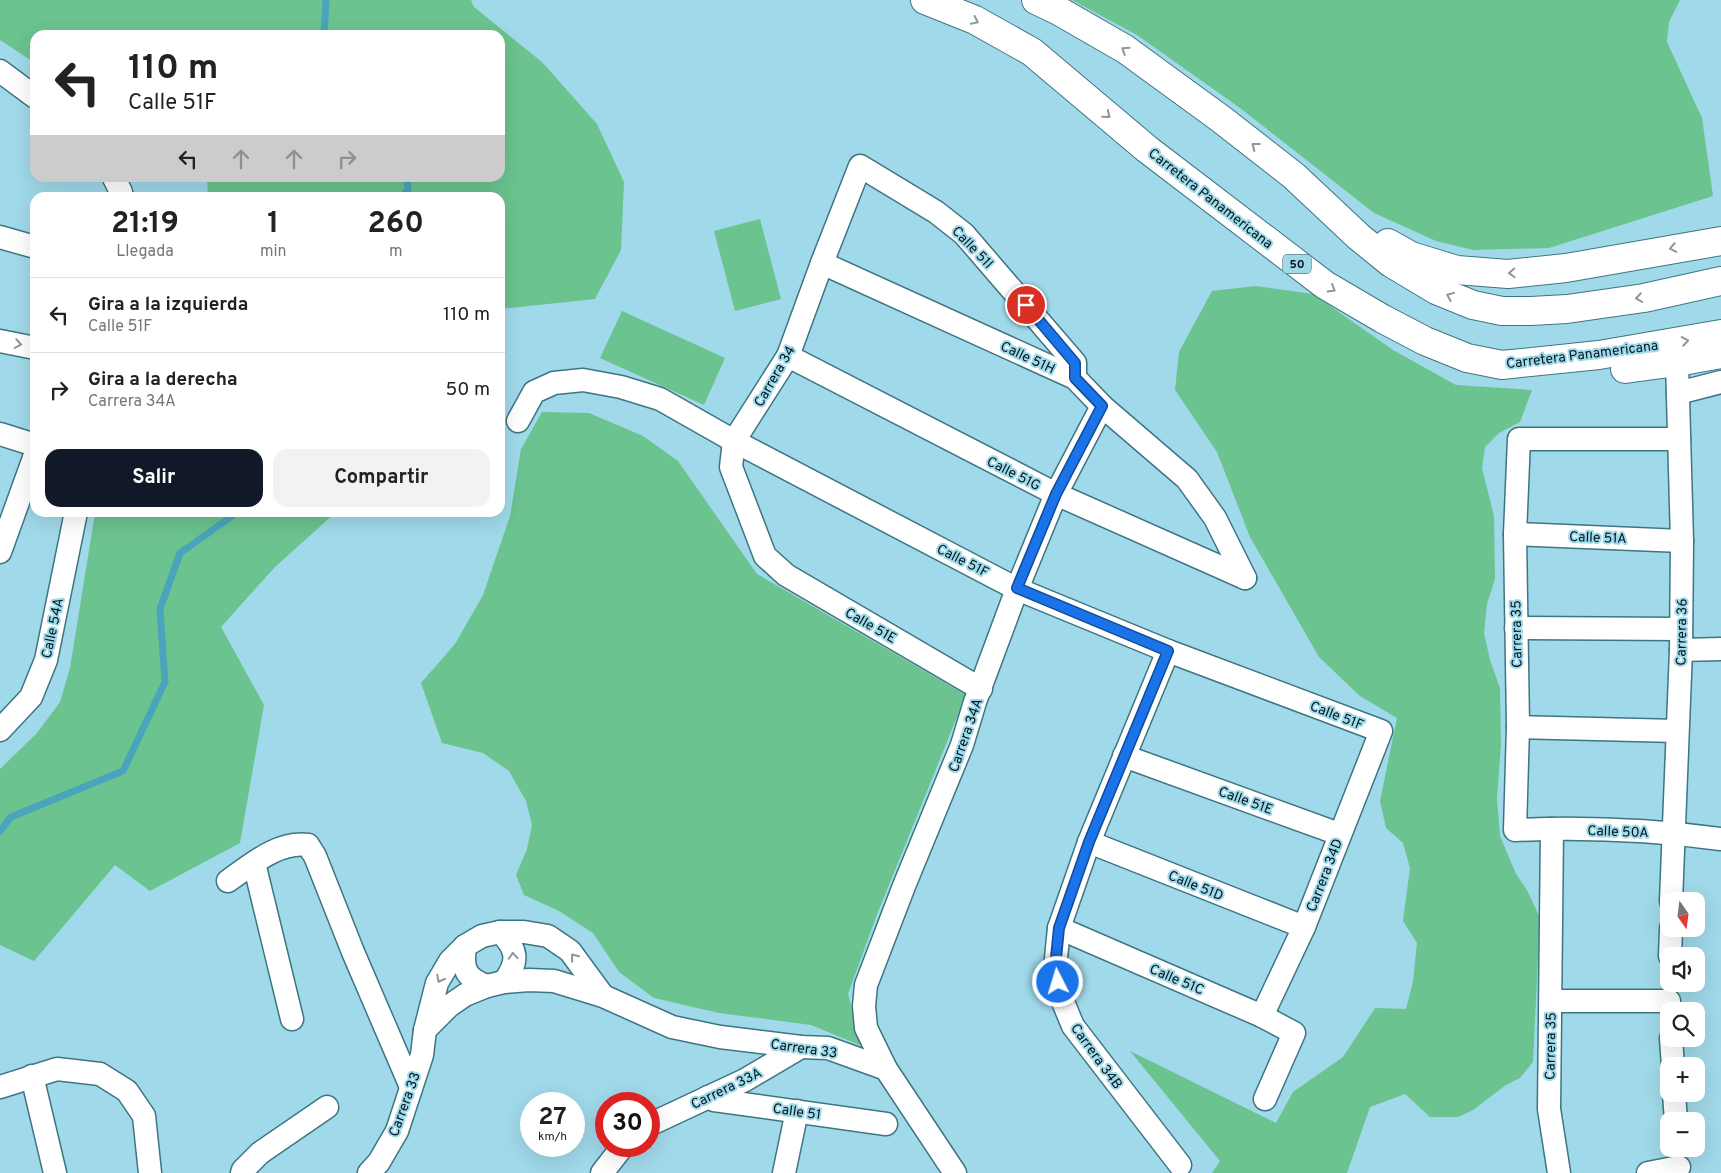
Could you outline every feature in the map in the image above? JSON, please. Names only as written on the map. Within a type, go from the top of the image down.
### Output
[{"type":"highway","name":"Carretera Panamericana","points":[[925,0],[974,20],[1032,52],[1147,149],[1325,285],[1425,341],[1466,358],[1502,364],[1599,355],[1721,334]]},
{"type":"highway","points":[[1036,0],[1125,49],[1294,176],[1380,238],[1411,256],[1457,270],[1508,274],[1566,268],[1721,241]]},
{"type":"highway","points":[[1294,176],[1359,237],[1391,263],[1436,290],[1473,306],[1502,311],[1567,310],[1644,298],[1721,281]]},
{"type":"highway","points":[[1502,364],[1571,376],[1677,362],[1721,354]]},
{"type":"street","points":[[0,71],[30,93]]},
{"type":"street","name":"Carrera 34","points":[[765,556],[731,466],[734,441],[788,356],[860,166]]},
{"type":"street","name":"Calle 51I","points":[[860,166],[936,212],[964,234],[1075,363],[1075,378]]},
{"type":"street","points":[[0,237],[30,246]]},
{"type":"street","name":"Calle 51H","points":[[822,263],[1075,378],[1102,406],[1187,479],[1214,518],[1246,578]]},
{"type":"street","points":[[0,341],[30,347]]},
{"type":"street","name":"Calle 51G","points":[[788,356],[1056,494],[1246,578]]},
{"type":"street","name":"Carrera 36","points":[[1671,892],[1681,640],[1682,541],[1677,362]]},
{"type":"street","name":"Calle 51F","points":[[518,421],[534,392],[554,383],[583,380],[621,387],[660,399],[734,441],[1017,588],[1168,651],[1381,731]]},
{"type":"street","points":[[1678,393],[1721,382]]},
{"type":"street","name":"Carrera 34A","points":[[886,1069],[866,1028],[864,1006],[866,984],[904,886],[953,769],[1017,588],[1056,494],[1102,406]]},
{"type":"street","points":[[0,434],[30,444]]},
{"type":"street","name":"Carrera 35","points":[[1515,830],[1518,727],[1515,534],[1519,439],[1679,439]]},
{"type":"street","points":[[2,539],[30,468]]},
{"type":"street","name":"Calle 54A","points":[[0,730],[31,696],[46,660],[75,517]]},
{"type":"street","name":"Calle 51A","points":[[1515,534],[1682,541]]},
{"type":"street","name":"Calle 51E","points":[[765,556],[786,575],[981,689]]},
{"type":"street","points":[[1516,628],[1681,640],[1721,649]]},
{"type":"street","name":"Carrera 34B","points":[[1168,651],[1089,842],[1059,928],[1055,968],[1061,997],[1073,1026],[1180,1165]]},
{"type":"street","points":[[1518,727],[1677,731]]},
{"type":"street","name":"Carrera 34D","points":[[1262,1016],[1304,927],[1381,731]]},
{"type":"street","name":"Calle 51E","points":[[1124,756],[1339,834]]},
{"type":"street","name":"Carrera 35","points":[[1552,829],[1549,1109],[1559,1173]]},
{"type":"street","name":"Calle 50A","points":[[1515,830],[1673,832],[1721,839]]},
{"type":"street","name":"Calle 51D","points":[[1089,842],[1304,927]]},
{"type":"street","points":[[228,882],[254,863],[286,846],[308,845],[315,856],[353,952],[411,1087]]},
{"type":"street","points":[[254,863],[292,1019]]},
{"type":"street","name":"Calle 51C","points":[[1059,928],[1262,1016],[1294,1033],[1265,1099]]},
{"type":"street","points":[[464,946],[463,960],[466,972],[475,982],[495,984],[513,970],[515,956],[511,942],[500,932]]},
{"type":"street","name":"Carrera 33","points":[[369,1173],[379,1162],[397,1131],[422,1054],[425,1030],[437,983],[450,961],[464,946],[482,936],[500,932],[524,932],[548,936],[570,951],[603,996]]},
{"type":"street","name":"Carrera 33","points":[[425,1030],[465,995],[495,984],[528,980],[554,981],[603,996],[672,1027],[720,1037],[801,1047],[828,1048],[886,1069]]},
{"type":"street","points":[[1551,1001],[1669,999]]},
{"type":"street","name":"Carrera 33A","points":[[660,1120],[746,1080],[801,1047]]},
{"type":"street","points":[[0,1087],[57,1069],[100,1074],[127,1091],[144,1116],[150,1173]]},
{"type":"street","points":[[886,1069],[956,1173]]},
{"type":"street","points":[[32,1076],[55,1173]]},
{"type":"street","name":"Calle 51","points":[[708,1097],[714,1100],[886,1124]]},
{"type":"street","points":[[242,1173],[260,1152],[327,1107]]},
{"type":"street","points":[[784,1173],[797,1111]]},
{"type":"street","points":[[602,1173],[614,1157]]},
{"type":"street","points":[[1648,1173],[1678,1163]]},
{"type":"green space","points":[[0,0],[471,0],[474,7],[502,30],[30,30],[30,60],[0,40]]},
{"type":"green space","points":[[1072,0],[1680,0],[1669,22],[1667,42],[1702,118],[1713,196],[1549,248],[1473,250],[1436,241],[1374,213],[1240,108],[1137,35]]},
{"type":"green space","points":[[505,32],[543,63],[597,124],[624,182],[621,250],[595,299],[505,308],[505,192],[208,192],[207,182],[505,182]]},
{"type":"green space","points":[[760,219],[781,299],[735,311],[714,231]]},
{"type":"green space","points":[[1256,286],[1313,294],[1393,350],[1456,385],[1532,390],[1520,422],[1499,433],[1485,447],[1482,468],[1494,516],[1495,579],[1487,604],[1484,633],[1490,660],[1500,688],[1501,745],[1497,798],[1500,836],[1516,874],[1527,890],[1540,918],[1533,1062],[1520,1078],[1506,1085],[1473,1110],[1458,1117],[1430,1117],[1405,1094],[1370,1107],[1347,1173],[1212,1173],[1220,1161],[1130,1051],[1276,1123],[1293,1092],[1343,1057],[1375,1008],[1406,1009],[1413,982],[1417,943],[1403,921],[1410,868],[1403,843],[1386,828],[1380,801],[1397,718],[1360,696],[1319,657],[1250,537],[1217,452],[1175,390],[1179,352],[1212,291]]},
{"type":"green space","points":[[622,311],[725,358],[704,405],[600,358]]},
{"type":"green space","points":[[542,412],[589,413],[643,436],[678,461],[757,574],[966,695],[876,917],[848,994],[862,1046],[811,1025],[719,1013],[654,998],[619,972],[593,933],[559,911],[524,895],[516,875],[527,849],[532,825],[526,801],[509,771],[483,753],[442,743],[421,683],[455,644],[483,595],[510,516],[521,449]]},
{"type":"green space","points":[[94,517],[331,517],[275,567],[221,627],[264,705],[240,843],[150,891],[115,865],[34,961],[0,945],[0,769],[37,733],[60,702],[70,668]]},
{"type":"waterway","points":[[324,30],[326,0]]},
{"type":"waterway","points":[[406,192],[408,190],[407,182]]},
{"type":"waterway","points":[[0,831],[11,817],[123,771],[165,682],[160,609],[180,553],[231,517]]},
{"type":"route","points":[[1026,305],[1075,363],[1075,378],[1102,406],[1056,494],[1017,588],[1168,651],[1089,842],[1059,928],[1055,968],[1058,982]]}]
